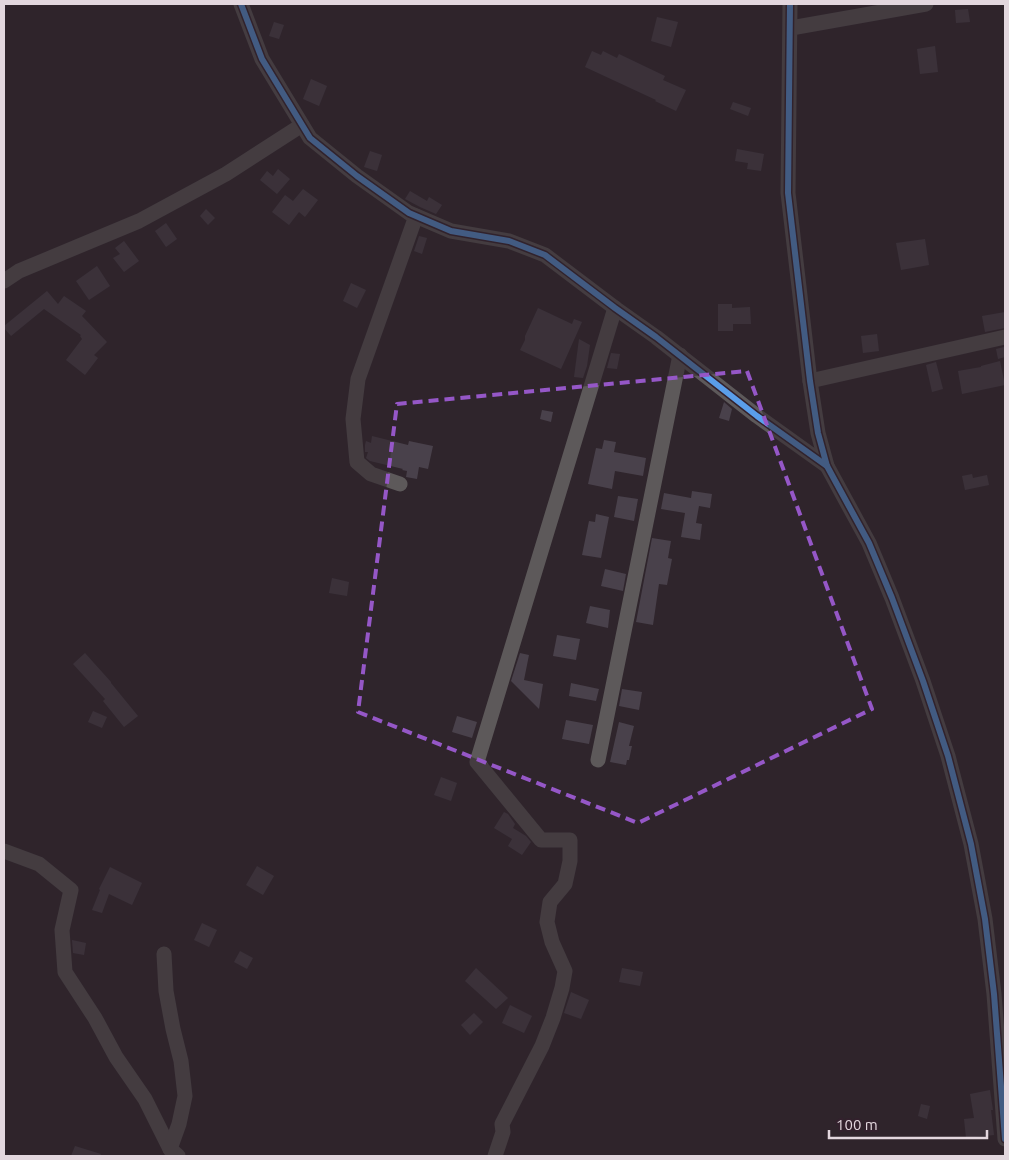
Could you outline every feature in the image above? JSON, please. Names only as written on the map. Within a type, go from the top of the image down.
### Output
[{"type":"street","points":[[241,4],[262,60],[310,138],[357,176],[409,213],[451,231],[509,240],[545,255],[680,355],[757,416],[828,466]]},
{"type":"street","points":[[790,4],[788,194],[818,433],[828,466],[869,543],[896,607],[948,756],[971,844],[985,919],[994,994],[1005,1139]]},
{"type":"street","points":[[791,28],[926,4]]},
{"type":"street","points":[[4,281],[19,271],[140,221],[226,174],[302,125]]},
{"type":"street","points":[[400,484],[371,474],[357,462],[353,419],[358,379],[416,216]]},
{"type":"street","points":[[495,1156],[503,1132],[502,1124],[542,1046],[553,1018],[565,971],[552,942],[547,922],[550,902],[565,884],[570,861],[570,840],[541,840],[477,762],[615,308]]},
{"type":"street","points":[[810,381],[1005,337]]},
{"type":"street","points":[[598,760],[680,355]]},
{"type":"street","points":[[4,851],[39,864],[71,890],[62,930],[65,972],[95,1018],[116,1057],[144,1100],[174,1153]]},
{"type":"street","points":[[164,954],[166,991],[173,1029],[182,1060],[185,1096],[174,1153]]},
{"type":"highlighted area","points":[[747,371],[872,709],[638,823],[358,712],[397,404]]},
{"type":"building","points":[[968,9],[970,22],[956,23],[955,10]]},
{"type":"building","points":[[657,17],[678,22],[671,47],[651,41]]},
{"type":"building","points":[[274,22],[284,25],[279,39],[269,36]]},
{"type":"building","points":[[935,46],[938,72],[920,74],[917,49]]},
{"type":"building","points":[[592,51],[601,55],[603,51],[617,58],[619,54],[665,76],[663,80],[686,90],[676,111],[585,67]]},
{"type":"building","points":[[311,79],[327,86],[319,106],[303,99]]},
{"type":"building","points":[[733,102],[751,108],[748,116],[730,109]]},
{"type":"building","points":[[737,149],[764,154],[761,171],[747,169],[748,163],[735,161]]},
{"type":"building","points":[[370,151],[382,155],[377,171],[364,167]]},
{"type":"building","points":[[278,169],[290,179],[277,194],[260,180],[267,171],[273,176]]},
{"type":"building","points":[[303,189],[318,200],[305,217],[299,212],[289,225],[272,212],[285,195],[293,201]]},
{"type":"building","points":[[410,191],[427,201],[429,197],[442,205],[436,214],[420,207],[405,199]]},
{"type":"building","points":[[206,209],[215,218],[208,225],[200,216]]},
{"type":"building","points":[[166,223],[177,239],[166,247],[155,231]]},
{"type":"building","points":[[419,236],[427,238],[422,254],[414,251]]},
{"type":"building","points":[[925,239],[929,265],[901,270],[896,243]]},
{"type":"building","points":[[124,241],[139,261],[124,272],[113,258],[120,254],[115,248]]},
{"type":"building","points":[[97,266],[110,286],[89,300],[76,281]]},
{"type":"building","points":[[351,283],[366,290],[357,308],[343,301]]},
{"type":"building","points":[[47,291],[58,304],[64,296],[86,311],[82,316],[107,342],[94,355],[98,358],[85,375],[66,360],[82,339],[81,335],[44,309],[11,336],[4,328],[4,326]]},
{"type":"building","points":[[718,304],[732,304],[732,308],[750,307],[751,324],[733,324],[733,331],[718,331]]},
{"type":"building","points":[[538,308],[572,324],[574,319],[582,322],[561,369],[520,350]]},
{"type":"building","points":[[1005,312],[1005,328],[985,332],[982,316]]},
{"type":"building","points":[[877,334],[879,351],[863,353],[861,336]]},
{"type":"building","points":[[579,339],[590,345],[583,378],[574,377]]},
{"type":"building","points":[[1004,347],[1005,357],[998,359],[996,349]]},
{"type":"building","points":[[611,353],[620,354],[617,369],[607,368]]},
{"type":"building","points":[[1000,361],[1005,385],[962,394],[958,371]]},
{"type":"building","points":[[936,362],[943,389],[932,392],[926,365]]},
{"type":"building","points":[[724,402],[732,409],[729,421],[719,418]]},
{"type":"building","points":[[542,410],[553,412],[551,422],[540,419]]},
{"type":"building","points":[[372,436],[408,445],[409,441],[433,446],[428,469],[419,467],[417,479],[406,477],[407,471],[403,469],[370,461],[366,458],[368,452],[365,452],[365,445],[366,441],[371,443]]},
{"type":"building","points":[[604,440],[616,442],[614,452],[646,458],[643,476],[615,471],[612,489],[588,484],[596,448],[602,449]]},
{"type":"building","points":[[972,474],[973,478],[987,475],[989,485],[965,490],[962,476]]},
{"type":"building","points":[[692,491],[712,494],[710,508],[699,506],[696,523],[702,524],[700,540],[681,537],[685,513],[661,509],[664,493],[691,498]]},
{"type":"building","points":[[618,496],[638,499],[634,521],[614,517]]},
{"type":"building","points":[[596,514],[609,517],[601,558],[582,555],[589,521],[595,522]]},
{"type":"building","points":[[652,538],[671,541],[668,558],[672,559],[667,585],[659,584],[653,625],[636,622]]},
{"type":"building","points":[[605,569],[626,574],[623,591],[601,586]]},
{"type":"building","points":[[332,578],[349,582],[347,596],[329,593]]},
{"type":"building","points":[[590,606],[610,610],[608,628],[586,623]]},
{"type":"building","points":[[557,635],[580,639],[576,660],[553,656]]},
{"type":"building","points":[[85,653],[138,716],[124,727],[103,701],[105,699],[73,664]]},
{"type":"building","points":[[520,653],[529,655],[524,680],[543,684],[539,709],[511,681]]},
{"type":"building","points":[[571,683],[599,689],[596,701],[569,696]]},
{"type":"building","points":[[622,689],[642,692],[639,710],[619,706]]},
{"type":"building","points":[[93,711],[107,717],[102,728],[88,722]]},
{"type":"building","points":[[457,716],[477,722],[472,738],[452,732]]},
{"type":"building","points":[[566,720],[593,725],[589,744],[562,739]]},
{"type":"building","points":[[619,722],[634,726],[629,746],[632,746],[626,765],[610,762]]},
{"type":"building","points":[[441,777],[457,783],[451,801],[434,795]]},
{"type":"building","points":[[504,812],[508,814],[515,824],[513,828],[526,836],[531,842],[522,855],[508,846],[512,839],[494,828]]},
{"type":"building","points":[[257,866],[274,876],[263,895],[246,885]]},
{"type":"building","points":[[110,867],[142,883],[132,905],[109,894],[102,913],[92,910],[99,889]]},
{"type":"building","points":[[202,923],[217,930],[209,947],[194,940]]},
{"type":"building","points":[[72,940],[86,943],[84,955],[73,953]]},
{"type":"building","points":[[240,951],[253,958],[247,969],[234,962]]},
{"type":"building","points":[[476,968],[508,998],[496,1009],[465,981]]},
{"type":"building","points":[[622,968],[643,972],[640,986],[619,982]]},
{"type":"building","points":[[571,992],[589,1000],[581,1019],[564,1013]]},
{"type":"building","points":[[510,1005],[532,1016],[524,1033],[502,1023]]},
{"type":"building","points":[[474,1013],[483,1022],[470,1035],[461,1025]]},
{"type":"building","points":[[990,1090],[994,1135],[966,1138],[964,1119],[974,1118],[970,1094]]},
{"type":"building","points":[[921,1104],[930,1106],[927,1119],[918,1116]]},
{"type":"building","points":[[75,1146],[101,1154],[100,1156],[71,1156]]},
{"type":"cycle path","points":[[241,4],[262,59],[310,138],[357,176],[409,213],[451,231],[509,241],[545,255],[656,337],[757,416],[827,466]]},
{"type":"cycle path","points":[[790,4],[788,193],[818,433],[827,466],[869,543],[892,598],[948,756],[971,844],[985,919],[994,994],[1005,1139]]}]
